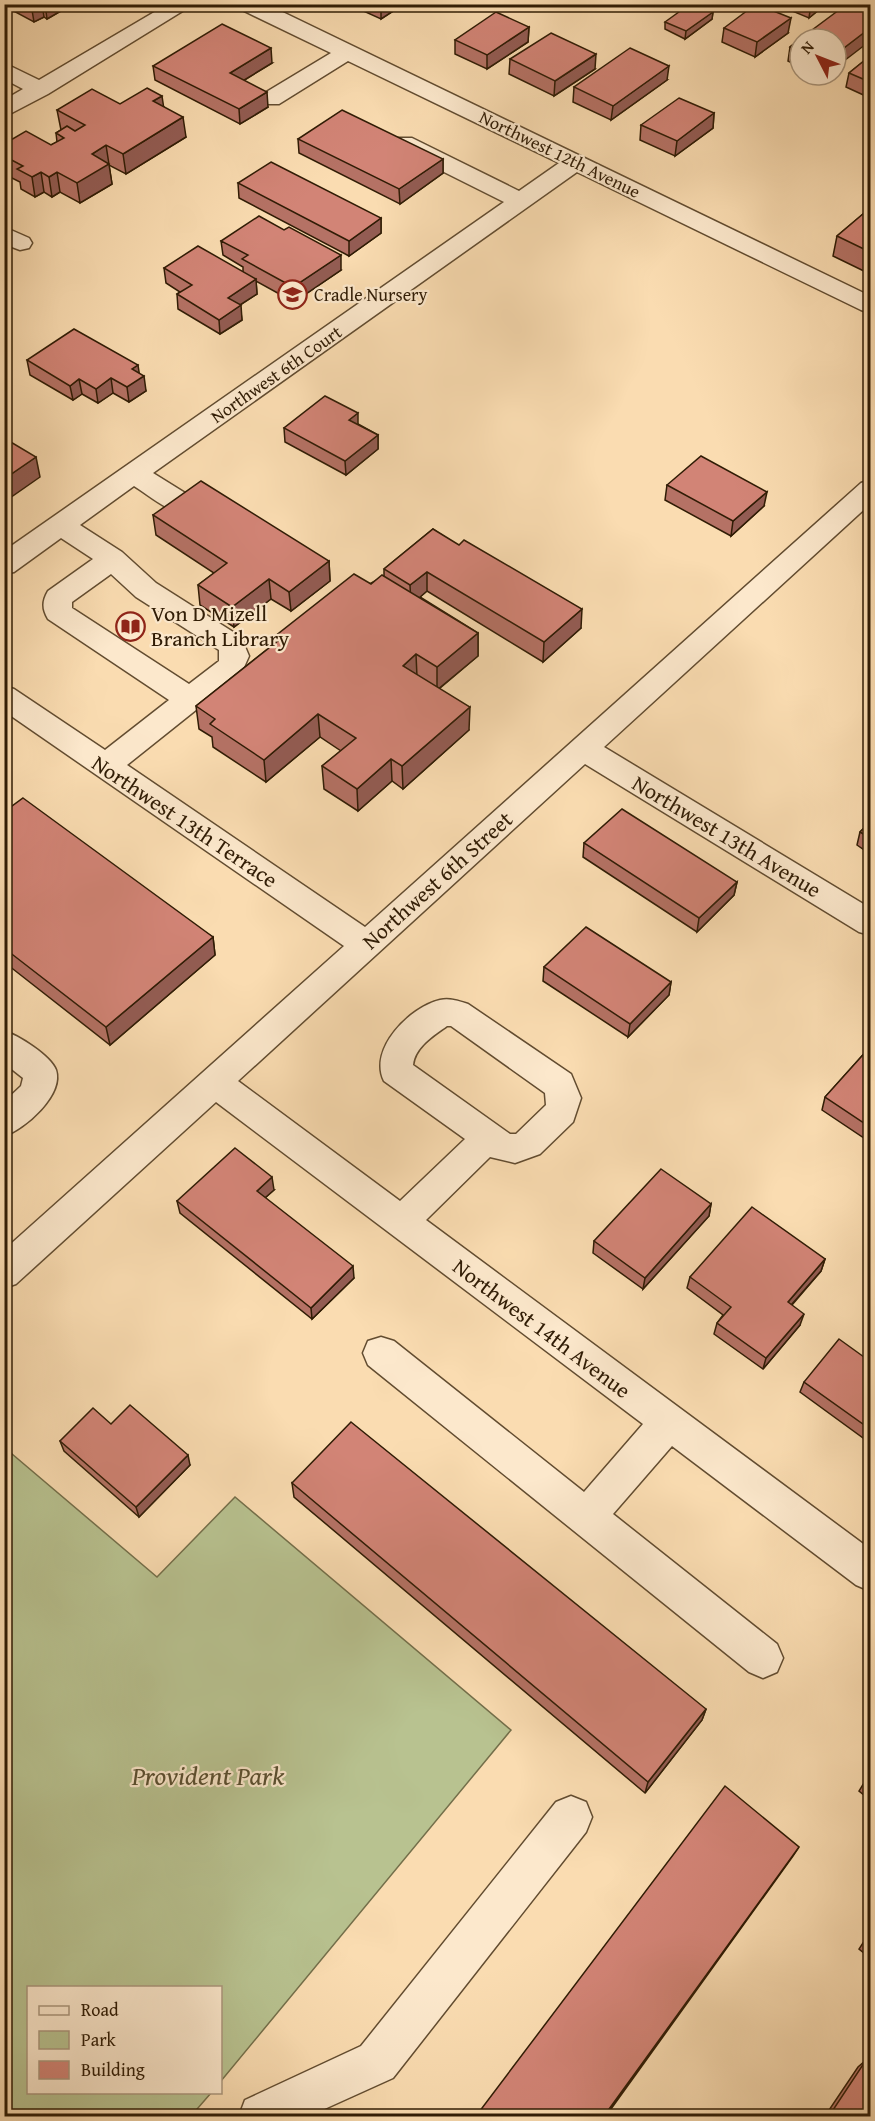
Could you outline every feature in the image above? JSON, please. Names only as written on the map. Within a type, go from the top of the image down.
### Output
[{"type":"street","points":[[4,110],[184,4]]},
{"type":"street","name":"Northwest 12th Avenue","points":[[248,4],[870,305]]},
{"type":"street","points":[[271,99],[346,52]]},
{"type":"street","points":[[4,70],[40,89]]},
{"type":"street","points":[[387,135],[520,201]]},
{"type":"street","name":"Northwest 6th Court","points":[[4,565],[576,162]]},
{"type":"street","points":[[134,474],[188,507]]},
{"type":"street","name":"Northwest 6th Street","points":[[4,1273],[870,489]]},
{"type":"street","points":[[61,525],[112,559],[146,590],[231,644],[235,656],[231,667],[105,766]]},
{"type":"street","points":[[112,559],[58,598],[56,605],[58,612],[190,699]]},
{"type":"street","name":"Northwest 13th Terrace","points":[[4,696],[366,944]]},
{"type":"street","name":"Northwest 13th Avenue","points":[[583,748],[870,922]]},
{"type":"street","points":[[442,1012],[457,1012],[559,1084],[564,1098],[561,1112],[528,1144],[515,1149],[502,1147],[488,1138],[396,1071],[395,1060],[399,1049],[442,1012]]},
{"type":"street","points":[[4,1044],[40,1072],[40,1083],[35,1096],[4,1122]]},
{"type":"street","name":"Northwest 14th Avenue","points":[[214,1082],[870,1572]]},
{"type":"street","points":[[401,1222],[488,1138]]},
{"type":"street","points":[[381,1353],[763,1658]]},
{"type":"street","points":[[586,1516],[668,1423]]},
{"type":"street","points":[[261,2116],[376,2062],[570,1817]]},
{"type":"green space","name":"Provident Park","points":[[5,1448],[157,1577],[235,1497],[511,1730],[222,2080],[222,1986],[27,1986],[27,2094],[210,2094],[191,2116],[5,2116]]},
{"type":"building","points":[[690,4],[696,4],[713,12],[686,31],[665,22]]},
{"type":"building","points":[[756,4],[791,18],[757,42],[724,28]]},
{"type":"building","points":[[847,4],[866,4],[870,7],[870,28],[848,45],[848,27],[816,27]]},
{"type":"building","points":[[496,12],[529,27],[487,55],[455,40]]},
{"type":"building","points":[[222,24],[271,48],[230,73],[267,92],[239,109],[153,66]]},
{"type":"building","points":[[551,33],[596,54],[555,81],[510,59]]},
{"type":"building","points":[[630,48],[669,66],[613,106],[574,87]]},
{"type":"building","points":[[870,56],[870,82],[849,73]]},
{"type":"building","points":[[147,88],[162,96],[153,101],[183,117],[123,154],[106,145],[92,154],[109,164],[77,183],[57,172],[49,177],[41,172],[32,177],[17,169],[23,166],[4,156],[4,144],[26,131],[51,145],[64,138],[56,133],[67,126],[75,131],[85,125],[57,110],[92,89],[120,104]]},
{"type":"building","points":[[679,98],[714,113],[677,141],[641,125]]},
{"type":"building","points":[[342,110],[443,159],[399,189],[298,139]]},
{"type":"building","points":[[271,162],[381,218],[349,241],[238,183]]},
{"type":"building","points":[[870,208],[870,252],[837,236]]},
{"type":"building","points":[[259,216],[284,230],[289,227],[341,255],[293,287],[242,259],[248,255],[221,241]]},
{"type":"building","points":[[198,246],[256,279],[228,298],[241,305],[219,320],[177,294],[192,285],[164,268]]},
{"type":"building","points":[[74,329],[138,365],[132,369],[144,376],[127,387],[111,378],[96,389],[79,379],[70,386],[27,360]]},
{"type":"building","points":[[325,396],[358,413],[349,420],[378,435],[345,461],[284,428]]},
{"type":"building","points":[[4,438],[36,457],[4,479]]},
{"type":"building","points":[[701,456],[767,492],[733,521],[667,485]]},
{"type":"building","points":[[201,481],[329,561],[289,592],[269,579],[232,607],[198,585],[227,563],[153,515]]},
{"type":"building","points":[[433,529],[459,545],[464,540],[582,609],[544,642],[427,572],[410,585],[384,569]]},
{"type":"building","points":[[354,574],[371,584],[382,575],[478,633],[437,667],[416,654],[403,666],[470,707],[402,766],[391,759],[357,789],[322,766],[356,738],[318,714],[264,760],[210,724],[215,719],[196,706],[279,640],[274,637]]},
{"type":"building","points":[[23,798],[213,937],[106,1027],[4,948],[4,812]]},
{"type":"building","points":[[622,809],[737,882],[699,918],[584,843]]},
{"type":"building","points":[[870,822],[870,838],[860,832]]},
{"type":"building","points":[[586,927],[671,982],[630,1024],[544,967]]},
{"type":"building","points":[[870,1047],[870,1127],[825,1097]]},
{"type":"building","points":[[235,1148],[272,1177],[257,1191],[353,1266],[311,1308],[177,1201]]},
{"type":"building","points":[[661,1169],[711,1204],[645,1278],[594,1241]]},
{"type":"building","points":[[752,1207],[825,1259],[788,1302],[804,1314],[766,1358],[717,1323],[731,1307],[690,1277]]},
{"type":"building","points":[[839,1339],[864,1357],[870,1348],[870,1429],[804,1382]]},
{"type":"building","points":[[130,1405],[188,1455],[136,1507],[60,1441],[93,1408],[111,1424]]},
{"type":"building","points":[[351,1422],[706,1709],[648,1782],[292,1483]]},
{"type":"building","points":[[870,1773],[870,1785],[865,1781]]},
{"type":"building","points":[[725,1786],[799,1847],[604,2116],[476,2116]]},
{"type":"building","points":[[870,1934],[870,1948],[864,1943]]},
{"type":"building","points":[[866,2060],[870,2063],[870,2116],[829,2116]]},
{"type":"place","name":"Cradle Nursery","points":[[293,294]]},
{"type":"place","name":"Von D Mizell Branch Library","points":[[130,626]]}]
